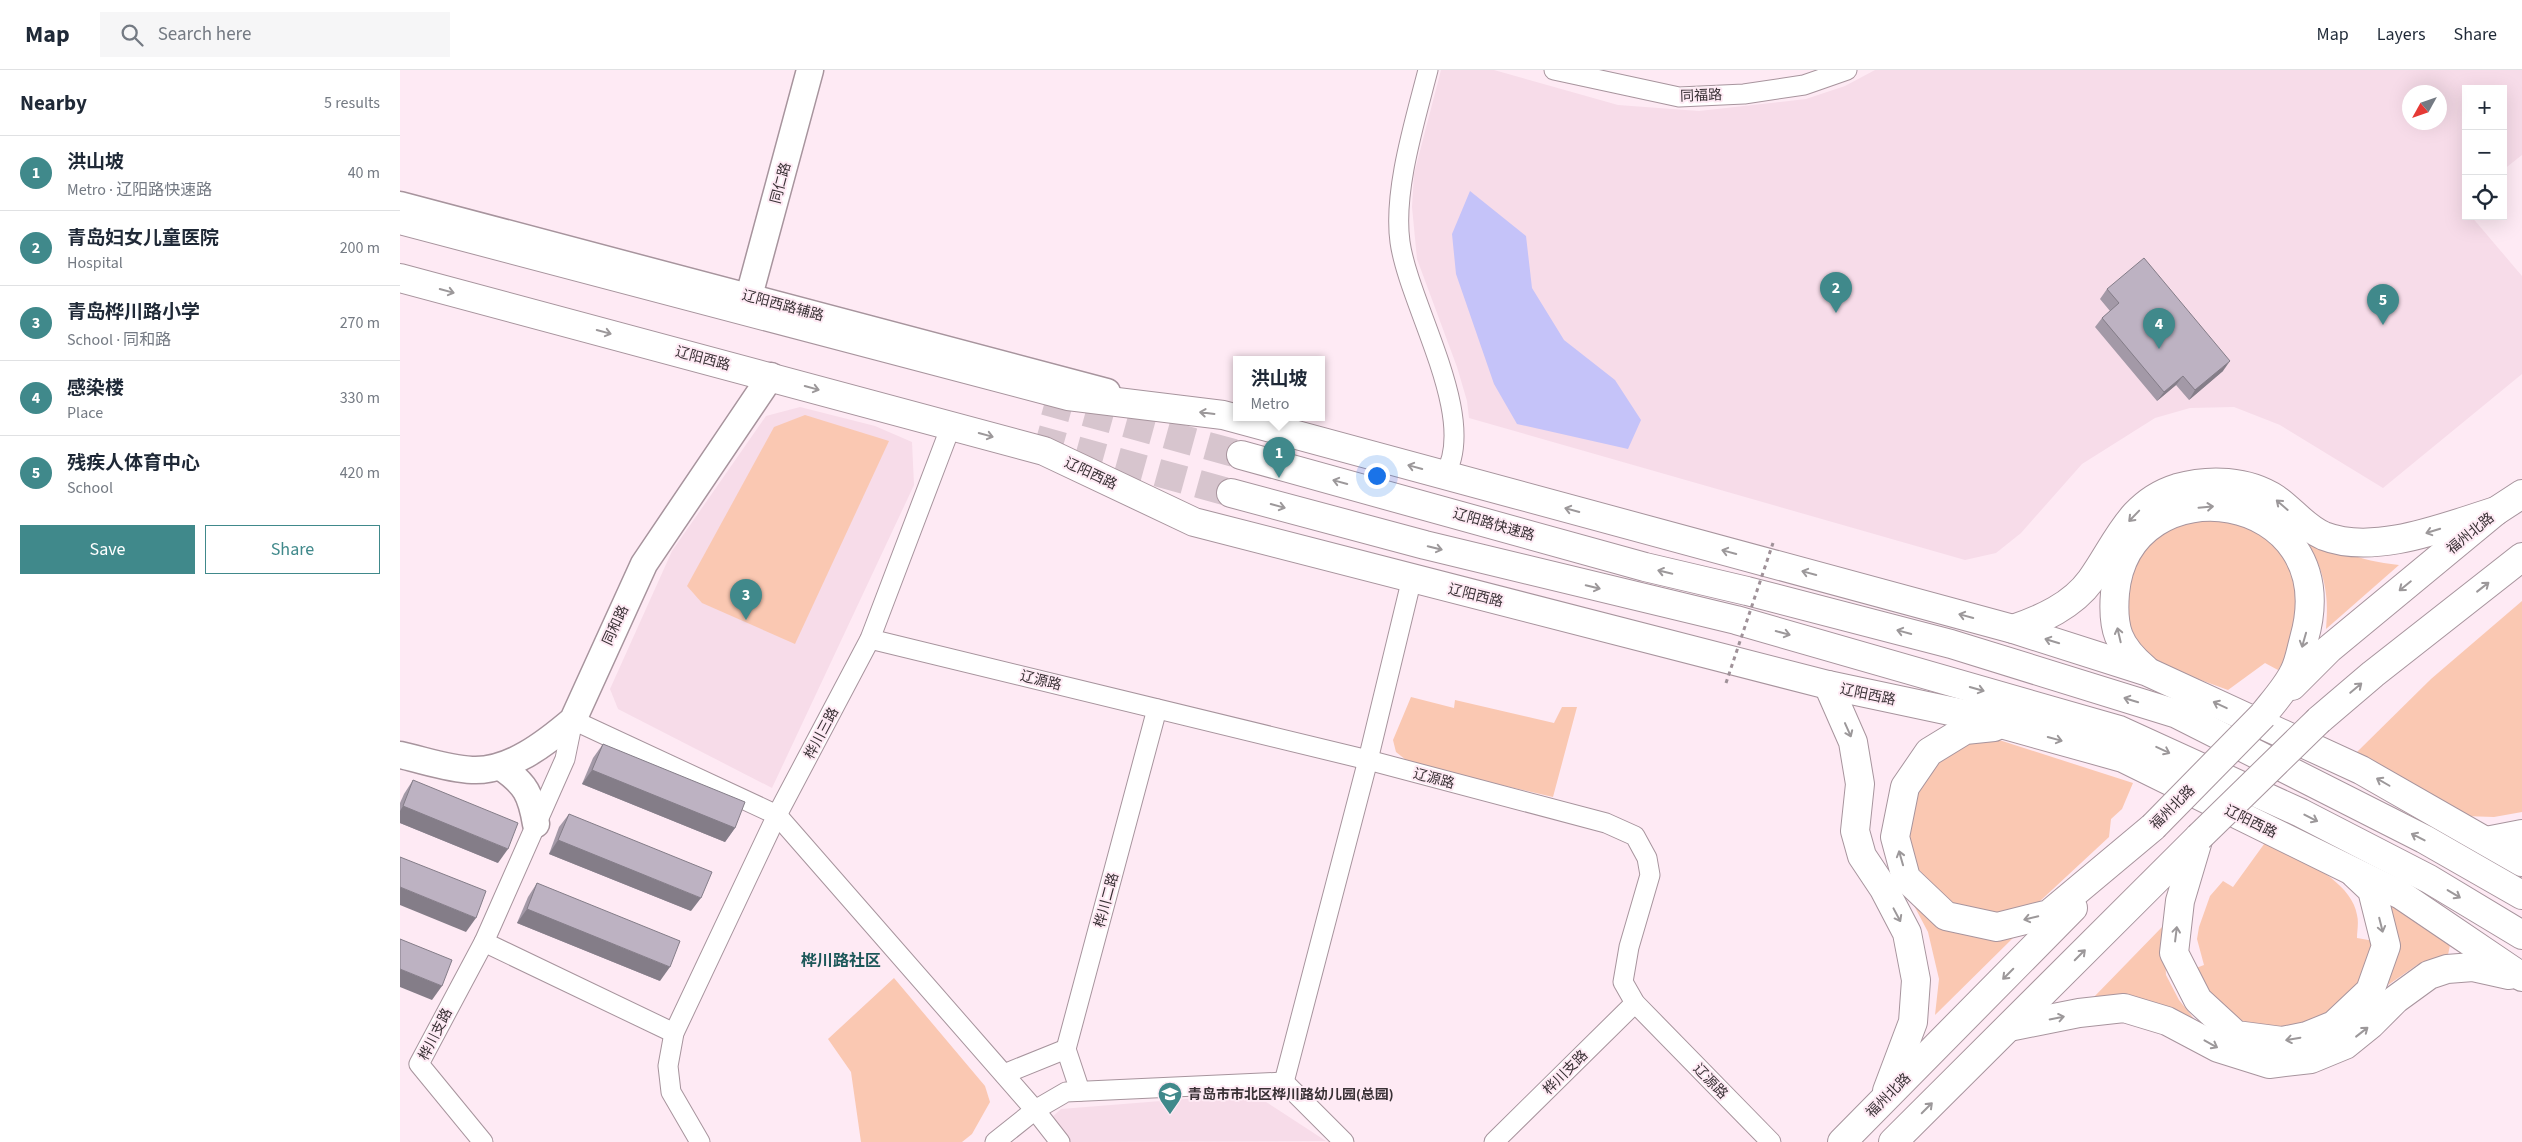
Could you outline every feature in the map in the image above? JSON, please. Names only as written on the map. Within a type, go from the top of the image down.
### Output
[{"type":"main road","points":[[400,220],[740,301],[1068,396],[1233,417]]},
{"type":"main road","name":"辽阳西路","points":[[400,278],[1044,451],[1194,522],[1828,685],[2008,726],[2124,758],[2401,895],[2522,978]]},
{"type":"main road","points":[[1246,421],[2013,629],[2148,672],[2361,770],[2522,862]]},
{"type":"main road","name":"辽阳路快速路","points":[[1241,455],[1645,567],[1747,591],[1951,644],[2178,714],[2424,839],[2522,895]]},
{"type":"main road","points":[[2013,629],[2038,620],[2064,606],[2076,596],[2091,580],[2125,526],[2156,498],[2176,489],[2206,483],[2226,482],[2244,486],[2275,499],[2303,523],[2323,536],[2371,542],[2415,536],[2496,511]]},
{"type":"main road","name":"辽阳西路","points":[[1231,493],[1434,548],[1736,620],[2119,730],[2326,826],[2429,879],[2522,935]]},
{"type":"main road","name":"福州北路","points":[[1842,1142],[2328,649],[2496,511],[2522,494]]},
{"type":"main road","points":[[2148,672],[2131,657],[2118,640],[2114,604],[2122,564],[2128,551],[2148,528],[2188,509],[2233,508],[2251,513],[2282,534],[2295,550],[2305,568],[2310,593],[2310,616],[2294,672],[2263,715]]},
{"type":"main road","points":[[1893,1142],[2319,720],[2373,674],[2522,556]]},
{"type":"main road","points":[[1828,685],[1853,742],[1860,784],[1855,831],[1862,856],[1884,889],[1907,933],[1916,980],[1913,1022],[1883,1100]]},
{"type":"main road","points":[[2008,726],[1965,730],[1929,752],[1905,787],[1895,837],[1906,878],[1946,916],[1997,927],[2048,914],[2153,827]]},
{"type":"main road","points":[[2486,841],[2522,834]]},
{"type":"main road","points":[[2199,837],[2180,901],[2174,953],[2198,1000],[2236,1035],[2282,1041],[2307,1036],[2334,1025],[2370,991],[2386,946],[2372,890],[2350,869]]},
{"type":"main road","points":[[2009,1027],[2079,1013],[2124,1008],[2167,1021],[2218,1048],[2269,1064],[2311,1059],[2345,1045],[2371,1024],[2396,999],[2429,976],[2447,969],[2473,967],[2522,978]]},
{"type":"street","name":"同仁路","points":[[740,301],[810,70]]},
{"type":"street","points":[[1428,70],[1400,193],[1400,242],[1412,290],[1450,392],[1455,432],[1451,465],[1444,476]]},
{"type":"street","name":"同福路","points":[[1554,70],[1679,97],[1744,94],[1804,85],[1847,70]]},
{"type":"street","name":"辽阳西路辅路","points":[[400,205],[740,301]]},
{"type":"street","name":"同和路","points":[[400,755],[472,770],[501,768],[554,737],[573,720],[644,564],[770,376]]},
{"type":"street","name":"桦川三路","points":[[700,1142],[671,1092],[668,1066],[674,1033],[778,815],[870,639],[951,426]]},
{"type":"street","points":[[1284,1082],[1368,760],[1412,578]]},
{"type":"street","name":"辽源路","points":[[870,639],[1368,760],[1606,823],[1635,836],[1647,858],[1650,875],[1629,947],[1623,982],[1635,1003],[1771,1142]]},
{"type":"street","name":"桦川二路","points":[[1066,1049],[1157,708]]},
{"type":"street","points":[[674,1033],[484,942],[565,759],[573,720],[778,815],[1004,1074],[1060,1142]]},
{"type":"street","points":[[501,768],[516,777],[524,787],[531,800],[536,824]]},
{"type":"street","name":"桦川支路","points":[[483,1142],[419,1064],[484,942]]},
{"type":"street","name":"桦川支路","points":[[1494,1142],[1635,1003]]},
{"type":"street","points":[[1004,1074],[1066,1049],[1080,1091]]},
{"type":"street","points":[[995,1142],[1035,1110],[1066,1092],[1284,1082],[1344,1142]]},
{"type":"path","points":[[1726,683],[1773,543]]},
{"type":"shaded area","points":[[1441,70],[1494,70],[1618,105],[1699,111],[1806,99],[1845,86],[1875,70],[2522,70],[2522,155],[2507,167],[2507,85],[2462,85],[2462,220],[2474,220],[2522,276],[2522,374],[2383,488],[2280,425],[2234,407],[2190,408],[2155,418],[2082,464],[2021,533],[1996,553],[1965,560],[1469,418],[1467,401],[1457,367],[1417,259],[1412,207],[1414,174]]},
{"type":"shaded area","points":[[800,407],[875,426],[912,442],[914,485],[772,788],[618,709],[610,689],[672,551],[766,416]]},
{"type":"shaded area","points":[[805,415],[889,441],[795,644],[702,603],[687,586],[774,427]]},
{"type":"shaded area","points":[[2187,516],[2252,520],[2302,578],[2299,637],[2278,670],[2265,663],[2228,690],[2146,660],[2125,631],[2128,571],[2142,546]]},
{"type":"shaded area","points":[[2301,531],[2348,554],[2399,565],[2326,629],[2327,602],[2323,578],[2314,555]]},
{"type":"shaded area","points":[[2522,601],[2522,812],[2494,817],[2464,816],[2357,752],[2431,679]]},
{"type":"shaded area","points":[[1411,697],[1454,708],[1455,700],[1554,723],[1562,707],[1577,707],[1553,797],[1411,764],[1396,752],[1393,740]]},
{"type":"shaded area","points":[[1993,738],[2133,783],[2122,809],[2111,819],[2109,837],[2039,902],[1997,913],[1953,904],[1918,869],[1907,837],[1915,793],[1935,759],[1964,739]]},
{"type":"shaded area","points":[[2267,840],[2321,870],[2334,880],[2353,902],[2358,918],[2357,938],[2374,941],[2357,986],[2324,1020],[2278,1031],[2247,1024],[2224,1008],[2207,990],[2196,968],[2204,965],[2197,939],[2199,927],[2210,896],[2223,881],[2233,887]]},
{"type":"shaded area","points":[[1910,898],[1946,925],[1987,939],[2014,937],[1935,1015],[1939,979],[1928,932]]},
{"type":"shaded area","points":[[2390,905],[2450,945],[2448,955],[2417,965],[2388,985],[2397,947]]},
{"type":"shaded area","points":[[2163,926],[2166,975],[2179,1000],[2199,1025],[2173,1010],[2149,1001],[2123,997],[2093,998]]},
{"type":"shaded area","points":[[894,978],[985,1086],[990,1102],[972,1134],[962,1142],[861,1142],[851,1072],[828,1039]]},
{"type":"shaded area","name":"青岛市市北区桦川路幼儿园(总园)","points":[[1236,1095],[1263,1100],[1326,1141],[1067,1142],[1049,1120],[1061,1109]]},
{"type":"water","points":[[1470,191],[1526,236],[1532,288],[1564,340],[1615,380],[1641,420],[1628,449],[1517,424],[1494,384],[1456,274],[1452,234]]},
{"type":"building","points":[[2144,258],[2230,361],[2195,390],[2183,376],[2164,392],[2102,318],[2119,303],[2107,289]]},
{"type":"building","points":[[603,744],[745,802],[735,828],[592,770]]},
{"type":"building","points":[[413,780],[518,823],[508,849],[403,806]]},
{"type":"building","points":[[569,814],[712,872],[701,898],[558,840]]},
{"type":"building","points":[[400,857],[486,891],[476,918],[400,887]]},
{"type":"building","points":[[537,883],[680,941],[670,967],[527,909]]},
{"type":"building","points":[[400,939],[452,960],[442,986],[400,969]]},
{"type":"tunnel","points":[[1045,401],[1241,455]]},
{"type":"tunnel","points":[[1036,439],[1231,493]]},
{"type":"place","name":"青岛妇女儿童医院","points":[[1836,313]]},
{"type":"place","name":"残疾人体育中心","points":[[2383,325]]},
{"type":"place","name":"感染楼","points":[[2159,349]]},
{"type":"place","name":"洪山坡","points":[[1279,478]]},
{"type":"place","name":"青岛桦川路小学","points":[[746,620]]},
{"type":"place","name":"青岛市市北区桦川路幼儿园(总园)","points":[[1170,1115]]},
{"type":"district","name":"桦川路社区","points":[[841,960]]}]
